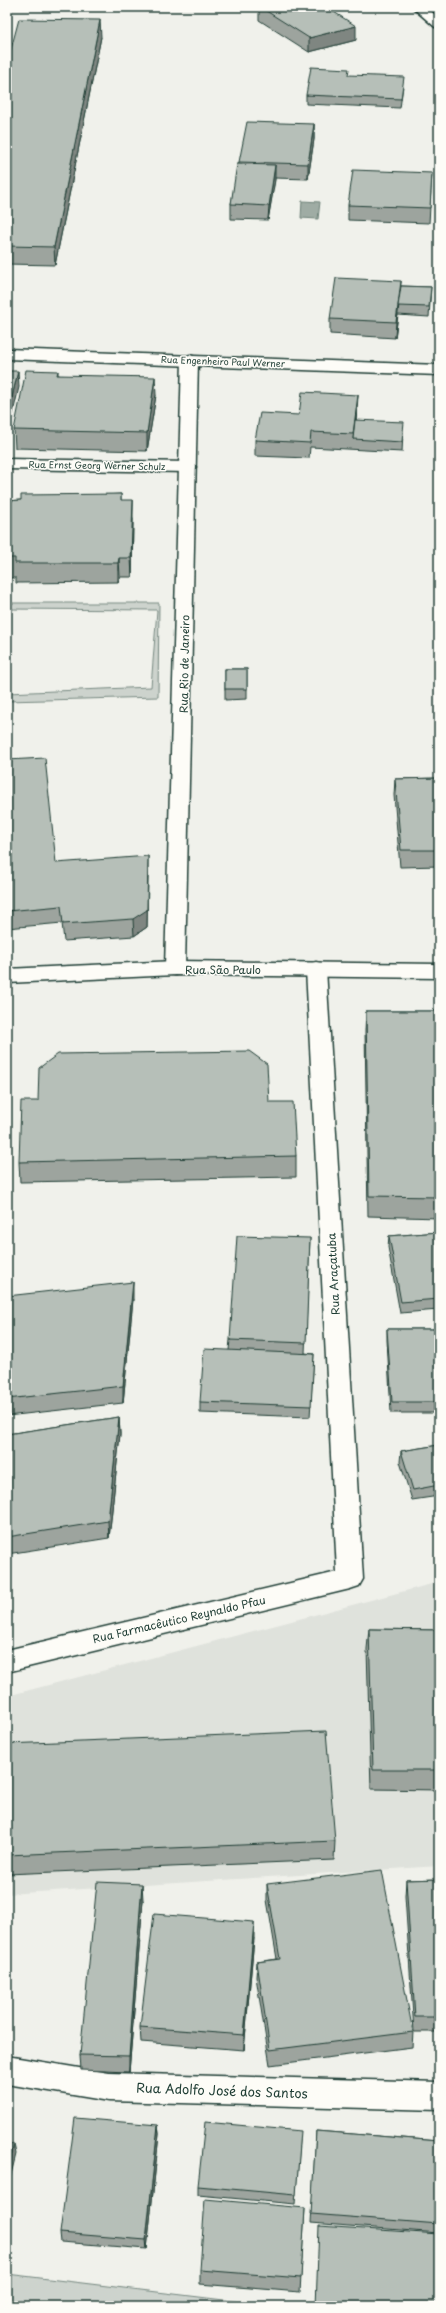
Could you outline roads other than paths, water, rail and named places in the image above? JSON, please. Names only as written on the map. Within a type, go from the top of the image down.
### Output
[{"type":"street","points":[[418,7],[439,24]]},
{"type":"street","name":"Rua Engenheiro Paul Werner","points":[[7,354],[439,370]]},
{"type":"street","name":"Rua Rio de Janeiro","points":[[175,968],[190,360]]},
{"type":"street","name":"Rua Ernst Georg Werner Schulz","points":[[7,464],[188,467]]},
{"type":"street","name":"Rua São Paulo","points":[[7,976],[175,968],[439,971]]},
{"type":"street","name":"Rua Araçatuba","points":[[316,970],[350,1579]]},
{"type":"street","name":"Rua Farmacêutico Reynaldo Pfau","points":[[7,1660],[350,1579]]},
{"type":"street","name":"Rua Adolfo José dos Santos","points":[[7,2070],[108,2087],[439,2096]]}]
